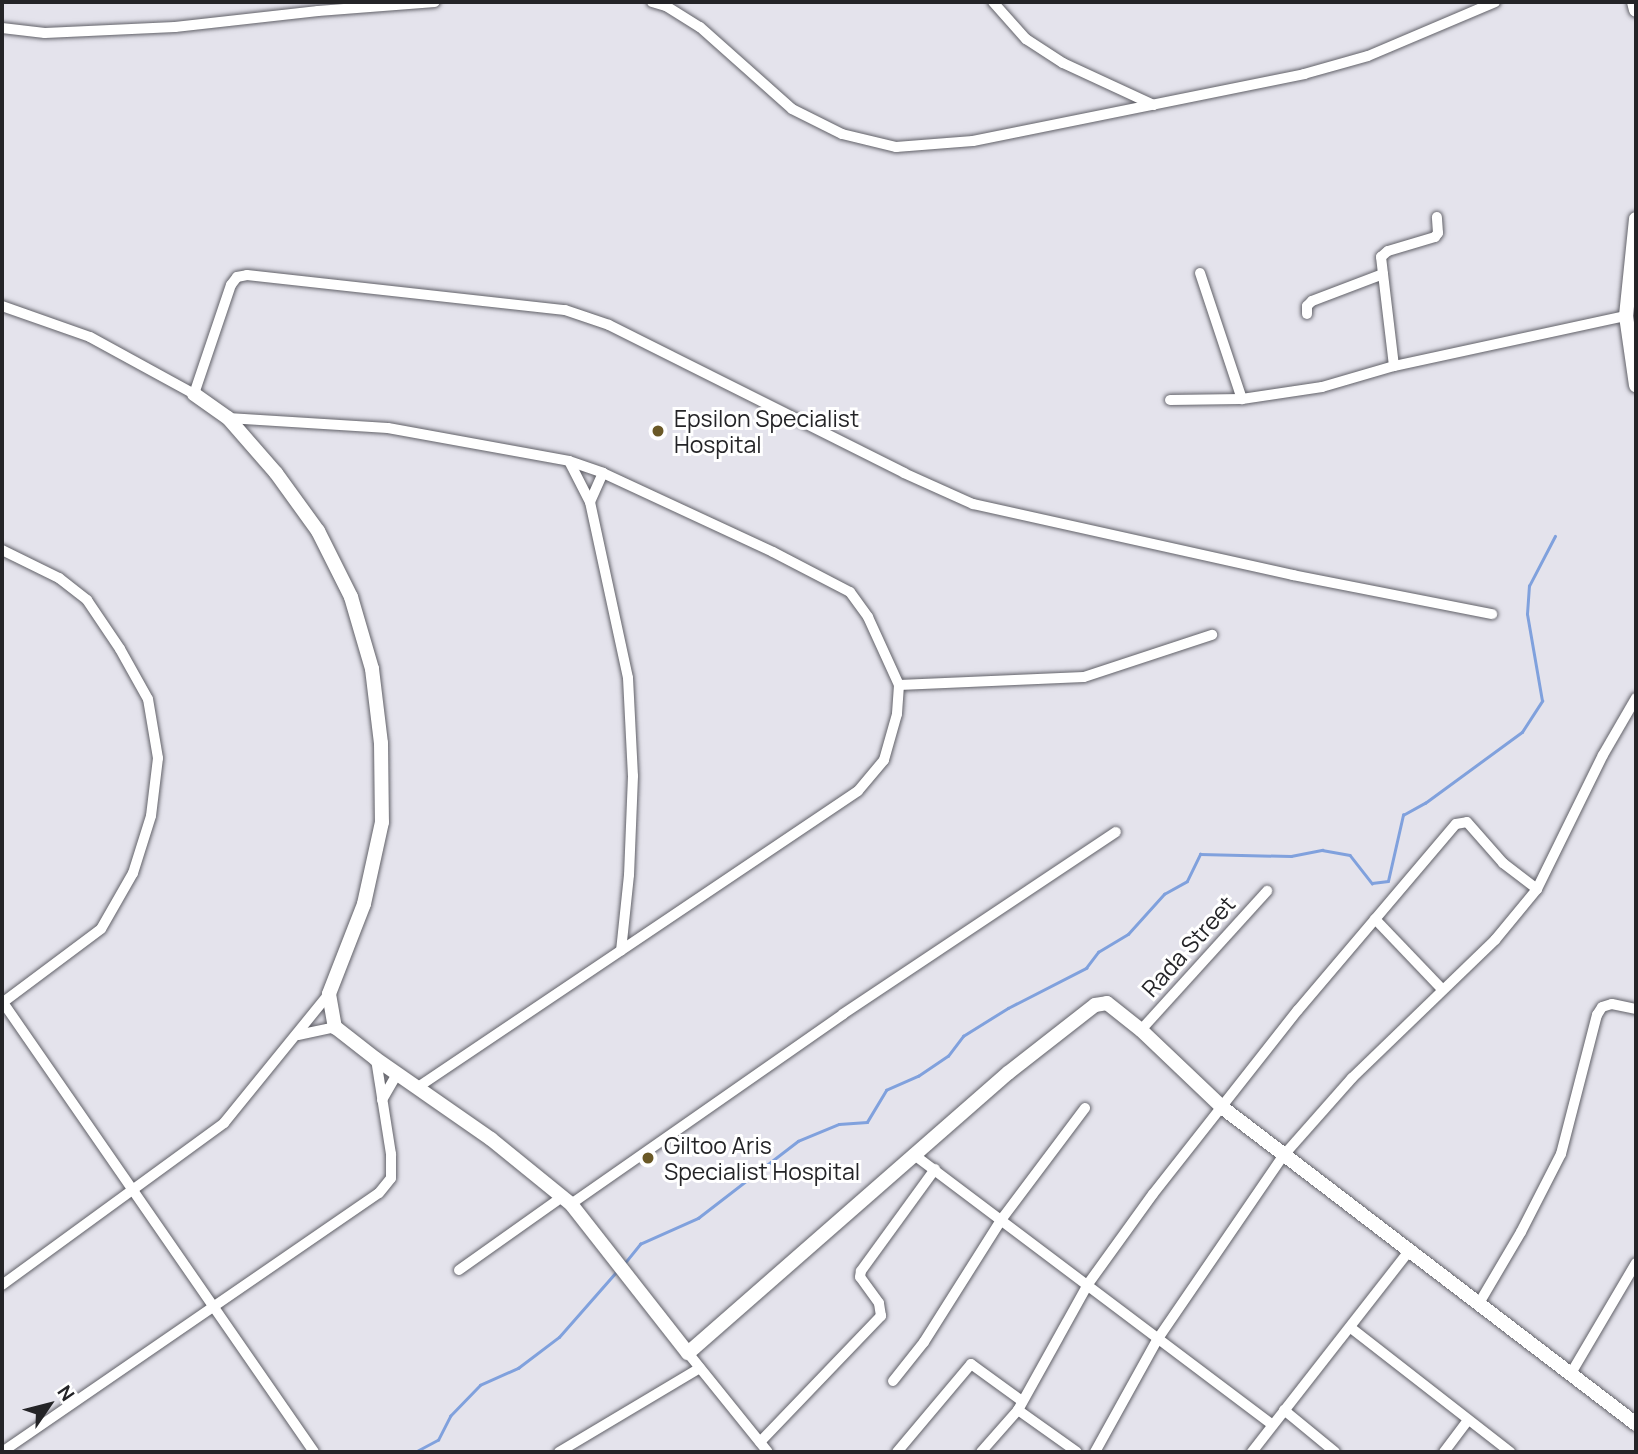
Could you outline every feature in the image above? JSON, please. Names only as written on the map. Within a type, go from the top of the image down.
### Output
[{"type":"street","points":[[2,28],[45,33],[175,27],[318,10],[435,2]]},
{"type":"street","points":[[652,2],[666,6],[700,27],[792,109],[842,134],[896,148],[973,141],[1304,74],[1368,56],[1495,2]]},
{"type":"street","points":[[993,2],[1026,39],[1063,63],[1154,105]]},
{"type":"street","points":[[1634,2],[1636,10]]},
{"type":"street","points":[[1394,366],[1383,253],[1431,239],[1438,233],[1437,217]]},
{"type":"street","points":[[1636,219],[1626,316],[1636,385]]},
{"type":"street","points":[[1200,273],[1242,399]]},
{"type":"street","points":[[1307,314],[1307,306],[1312,301],[1383,274]]},
{"type":"street","points":[[194,394],[237,277],[247,275],[565,310],[610,324],[904,473],[973,504],[1293,575],[1493,614]]},
{"type":"street","points":[[2,306],[90,337],[194,394],[228,418],[276,473],[318,531],[351,597],[372,669],[381,743],[382,822],[364,904],[329,994],[298,1035],[224,1123],[2,1285]]},
{"type":"street","points":[[1170,400],[1242,399],[1322,387],[1394,366],[1626,316]]},
{"type":"street","points":[[228,418],[388,428],[569,461],[603,473],[773,552],[850,592],[869,617],[899,685],[897,714],[884,760],[858,791],[418,1087]]},
{"type":"street","points":[[569,461],[590,502],[628,678],[633,776],[629,875],[621,951]]},
{"type":"street","points":[[590,502],[603,473]]},
{"type":"street","points":[[2,550],[59,578],[87,600],[120,649],[148,699],[158,758],[151,816],[133,873],[101,929],[2,1002],[135,1190],[212,1309],[314,1452]]},
{"type":"street","points":[[899,685],[1084,677],[1212,635]]},
{"type":"street","points":[[1095,1452],[1157,1340],[1283,1156],[1352,1078],[1495,940],[1537,889],[1603,755],[1636,698]]},
{"type":"street","points":[[982,1452],[1020,1406],[1088,1284],[1153,1194],[1298,1010],[1461,820],[1467,822],[1503,863],[1537,889]]},
{"type":"street","points":[[459,1270],[1116,832]]},
{"type":"street","name":"Rada Street","points":[[1141,1030],[1267,891]]},
{"type":"street","points":[[1375,919],[1442,989]]},
{"type":"street","points":[[329,994],[335,1027],[491,1139],[566,1200],[765,1449],[881,1316],[879,1303],[860,1277],[861,1271],[934,1169]]},
{"type":"street","points":[[688,1353],[913,1154],[1095,1005],[1107,1003],[1141,1030],[1223,1108],[1283,1156],[1636,1424]]},
{"type":"street","points":[[1478,1305],[1521,1233],[1561,1154],[1597,1015],[1602,1007],[1612,1004],[1636,1009]]},
{"type":"street","points":[[298,1035],[335,1027]]},
{"type":"street","points":[[2,1452],[379,1193],[391,1178],[376,1059]]},
{"type":"street","points":[[382,1100],[397,1074]]},
{"type":"street","points":[[893,1381],[924,1342],[1001,1220],[1085,1108]]},
{"type":"street","points":[[913,1154],[1272,1425]]},
{"type":"street","points":[[1252,1452],[1408,1252]]},
{"type":"street","points":[[1570,1375],[1636,1263]]},
{"type":"street","points":[[1351,1328],[1510,1452]]},
{"type":"street","points":[[897,1452],[971,1364],[1077,1452]]},
{"type":"street","points":[[559,1452],[700,1368]]},
{"type":"street","points":[[1284,1410],[1335,1452]]},
{"type":"street","points":[[1444,1452],[1468,1420]]},
{"type":"waterway","points":[[624,1264],[640,1244],[698,1218],[798,1141],[839,1124],[867,1122],[886,1090],[918,1076],[948,1056],[963,1036],[1008,1008],[1086,968],[1098,952],[1128,934],[1164,894],[1187,881],[1200,854],[1291,856],[1322,850],[1350,855],[1372,883],[1388,881],[1403,815],[1425,803],[1522,732],[1542,701],[1527,614],[1529,586],[1555,536]]},
{"type":"waterway","points":[[415,1452],[438,1440],[450,1416],[480,1385],[518,1368],[559,1337],[617,1271]]},
{"type":"place","name":"Epsilon Specialist Hospital","points":[[658,431]]},
{"type":"place","name":"Giltoo Aris Specialist Hospital","points":[[648,1158]]}]
